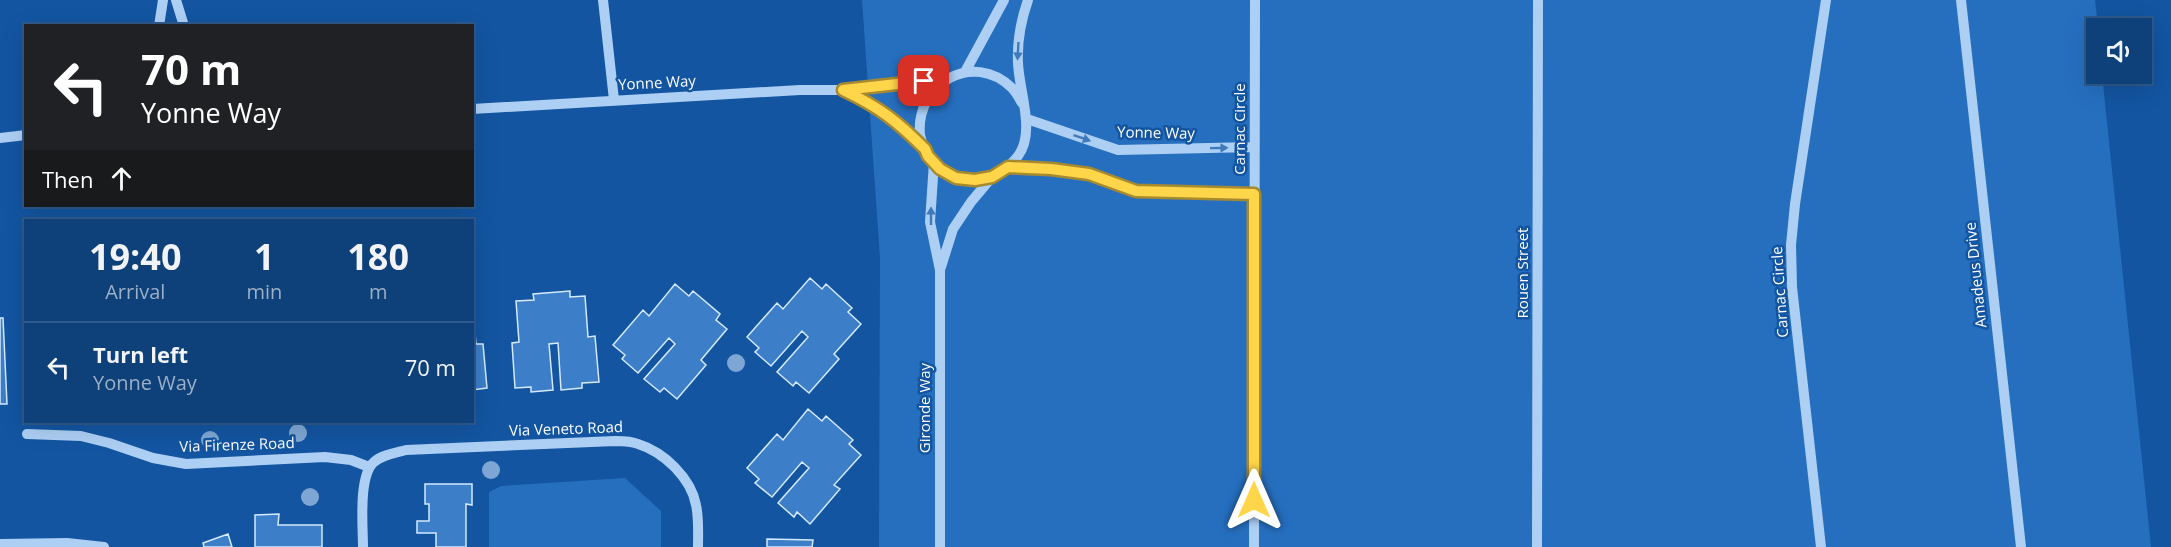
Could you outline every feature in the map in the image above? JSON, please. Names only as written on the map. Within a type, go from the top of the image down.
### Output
[{"type":"street","points":[[159,24],[163,0]]},
{"type":"street","points":[[176,0],[183,24]]},
{"type":"street","points":[[603,0],[614,100]]},
{"type":"street","points":[[964,72],[1004,0]]},
{"type":"street","points":[[940,270],[953,229],[971,202],[992,177],[1008,167],[1020,153],[1026,137],[1027,119],[1022,102],[1018,62],[1019,35],[1028,0]]},
{"type":"street","name":"Carnac Circle","points":[[1254,547],[1255,0]]},
{"type":"street","name":"Rouen Street","points":[[1537,547],[1538,0]]},
{"type":"street","name":"Carnac Circle","points":[[1821,547],[1792,287],[1791,245],[1795,204],[1826,0]]},
{"type":"street","name":"Amadeus Drive","points":[[1961,0],[2021,547]]},
{"type":"street","points":[[992,177],[975,180],[956,178],[940,169],[925,149],[921,139],[919,121],[924,103],[934,89],[948,78],[964,72],[982,72],[998,78],[1013,88],[1022,102]]},
{"type":"street","name":"Yonne Way","points":[[474,109],[800,90],[843,90],[948,78]]},
{"type":"street","name":"Yonne Way","points":[[843,90],[872,103],[925,149]]},
{"type":"street","name":"Yonne Way","points":[[1027,119],[1118,150],[1254,147]]},
{"type":"street","points":[[0,138],[24,136]]},
{"type":"street","points":[[934,162],[930,222],[940,270]]},
{"type":"street","points":[[1008,167],[1089,174],[1136,191],[1254,194]]},
{"type":"street","name":"Gironde Way","points":[[940,270],[940,547]]},
{"type":"street","name":"Via Firenze Road","points":[[27,434],[81,436],[153,458],[186,464],[325,457],[351,460],[369,467]]},
{"type":"street","name":"Via Veneto Road","points":[[369,467],[376,460],[406,450],[615,441],[636,443],[655,450],[682,475],[692,489],[697,507],[698,547]]},
{"type":"street","points":[[363,547],[365,480],[369,467]]},
{"type":"street","points":[[0,544],[68,543],[104,547]]},
{"type":"shaded area","points":[[862,0],[2095,0],[2097,18],[2086,18],[2086,84],[2103,84],[2151,547],[879,547],[880,258]]},
{"type":"shaded area","points":[[625,478],[661,511],[661,547],[489,547],[489,492],[501,486]]},
{"type":"building","points":[[810,278],[822,289],[826,284],[852,308],[848,312],[861,324],[834,354],[839,359],[809,393],[796,382],[793,386],[777,372],[808,337],[802,331],[771,366],[755,352],[759,348],[747,337],[777,303],[783,309]]},
{"type":"building","points":[[675,284],[689,296],[693,291],[720,314],[716,320],[727,329],[701,360],[706,365],[677,399],[664,388],[660,392],[644,379],[675,344],[669,338],[638,373],[622,359],[625,355],[613,345],[643,310],[649,316]]},
{"type":"building","points":[[570,291],[570,297],[585,296],[588,337],[595,336],[599,382],[582,383],[582,388],[561,390],[558,343],[549,344],[553,390],[531,392],[531,387],[515,388],[512,343],[519,342],[516,301],[534,300],[533,294]]},
{"type":"building","points":[[0,318],[3,318],[7,404],[0,404]]},
{"type":"building","points":[[474,324],[476,344],[483,344],[487,388],[474,390]]},
{"type":"building","points":[[808,409],[822,421],[826,416],[853,440],[849,444],[861,455],[834,485],[840,489],[810,524],[797,512],[794,517],[778,503],[809,468],[802,462],[772,497],[755,483],[759,479],[747,468],[777,434],[783,440]]},
{"type":"building","points":[[425,484],[472,484],[472,505],[466,504],[466,547],[436,547],[436,533],[417,533],[417,521],[429,521],[429,504],[425,504]]},
{"type":"building","points":[[279,514],[278,525],[322,525],[322,547],[255,547],[255,515]]},
{"type":"building","points":[[228,534],[232,547],[204,547],[203,543]]},
{"type":"building","points":[[767,539],[813,540],[812,547],[767,547]]},
{"type":"route","points":[[924,81],[843,90],[872,103],[889,116],[925,149],[940,169],[956,178],[975,180],[992,177],[1008,167],[1051,169],[1089,174],[1136,191],[1254,194],[1254,500]]}]
